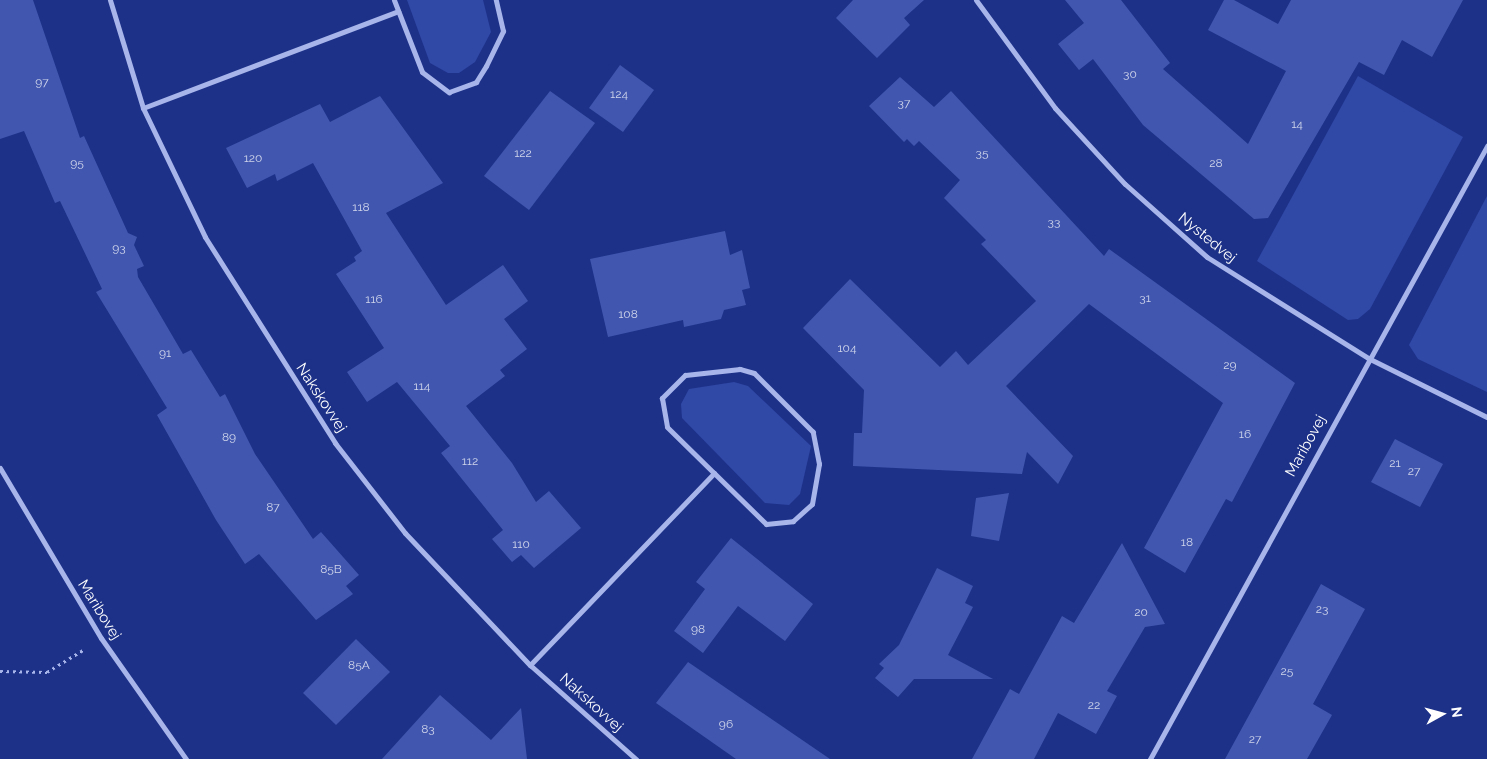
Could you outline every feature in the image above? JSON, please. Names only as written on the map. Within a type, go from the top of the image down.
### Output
[{"type":"street","name":"Nakskovvej","points":[[110,0],[143,108],[205,237],[335,443],[405,533],[530,665],[636,759]]},
{"type":"street","points":[[394,0],[422,72],[449,92],[476,82],[486,66],[503,31],[496,0]]},
{"type":"street","name":"Nystedvej","points":[[976,0],[1055,108],[1125,184],[1207,256],[1368,358],[1487,417]]},
{"type":"street","points":[[143,108],[398,11]]},
{"type":"street","name":"Maribovej","points":[[1150,759],[1368,358],[1487,146]]},
{"type":"street","points":[[740,369],[754,373],[814,432],[819,464],[812,504],[793,521],[766,524],[714,473],[667,427],[662,398],[685,375],[740,369]]},
{"type":"street","name":"Maribovej","points":[[0,468],[101,638],[186,759]]},
{"type":"street","points":[[530,665],[714,473]]},
{"type":"path","points":[[0,672],[47,672],[101,638]]},
{"type":"shaded area","points":[[407,0],[483,0],[491,32],[475,62],[459,73],[448,73],[430,63]]},
{"type":"shaded area","points":[[1358,76],[1463,137],[1370,309],[1358,319],[1348,320],[1257,261]]},
{"type":"shaded area","points":[[1487,196],[1487,392],[1418,359],[1409,345]]},
{"type":"shaded area","points":[[734,382],[748,386],[811,446],[800,494],[789,505],[765,503],[682,418],[681,404],[689,389]]},
{"type":"building","points":[[0,0],[33,0],[80,138],[84,136],[128,233],[137,237],[134,245],[144,266],[137,269],[138,277],[183,354],[191,350],[220,397],[225,394],[255,454],[313,539],[321,532],[359,575],[346,586],[353,594],[316,620],[259,554],[245,564],[216,520],[157,415],[167,408],[96,292],[102,289],[60,201],[55,203],[24,131],[0,139]]},
{"type":"building","points":[[853,0],[924,0],[904,18],[910,25],[877,58],[836,18]]},
{"type":"building","points":[[1065,0],[1121,0],[1170,63],[1163,69],[1248,144],[1286,71],[1208,30],[1224,0],[1234,0],[1278,24],[1291,0],[1463,0],[1432,57],[1402,40],[1384,75],[1359,62],[1268,218],[1254,219],[1143,125],[1093,59],[1079,70],[1058,44],[1084,23]]},
{"type":"building","points":[[620,65],[654,90],[623,132],[589,108]]},
{"type":"building","points":[[900,77],[934,107],[951,91],[1104,256],[1109,249],[1295,383],[1232,502],[1226,499],[1185,573],[1144,548],[1223,403],[1089,304],[1006,386],[1073,456],[1058,484],[1027,452],[1022,474],[853,466],[854,433],[862,433],[864,390],[803,328],[850,279],[940,367],[956,351],[968,365],[1036,301],[981,244],[986,240],[944,198],[960,180],[919,141],[914,146],[907,139],[904,142],[869,106]]},
{"type":"building","points":[[550,91],[595,123],[529,210],[484,176]]},
{"type":"building","points":[[380,96],[443,183],[386,213],[446,305],[503,265],[528,301],[504,319],[527,349],[500,370],[505,376],[466,406],[512,463],[536,502],[549,491],[581,528],[534,568],[521,555],[512,562],[492,539],[503,530],[441,453],[450,446],[397,382],[367,402],[347,372],[384,348],[336,274],[356,261],[354,257],[362,251],[313,163],[277,181],[275,174],[247,188],[226,148],[320,104],[330,122]]},
{"type":"building","points":[[725,231],[730,255],[742,250],[750,288],[742,290],[746,305],[724,310],[721,319],[684,327],[683,320],[608,337],[590,259]]},
{"type":"building","points":[[1395,439],[1443,464],[1420,507],[1371,482]]},
{"type":"building","points":[[1009,493],[999,541],[971,536],[976,498]]},
{"type":"building","points":[[731,538],[813,604],[785,641],[738,606],[703,653],[674,631],[705,589],[696,582]]},
{"type":"building","points":[[1122,543],[1165,624],[1145,627],[1107,691],[1117,696],[1096,734],[1058,713],[1034,759],[972,759],[1010,689],[1019,694],[1062,616],[1074,623]]},
{"type":"building","points":[[937,568],[973,586],[965,603],[973,607],[948,655],[993,679],[914,679],[898,697],[875,678],[884,668],[879,664],[899,645]]},
{"type":"building","points":[[1321,584],[1365,609],[1313,704],[1332,715],[1307,759],[1225,759]]},
{"type":"building","points":[[356,639],[390,672],[336,725],[303,693]]},
{"type":"building","points":[[688,662],[830,759],[736,759],[656,703]]},
{"type":"building","points":[[440,695],[491,740],[521,708],[527,759],[382,759]]}]
